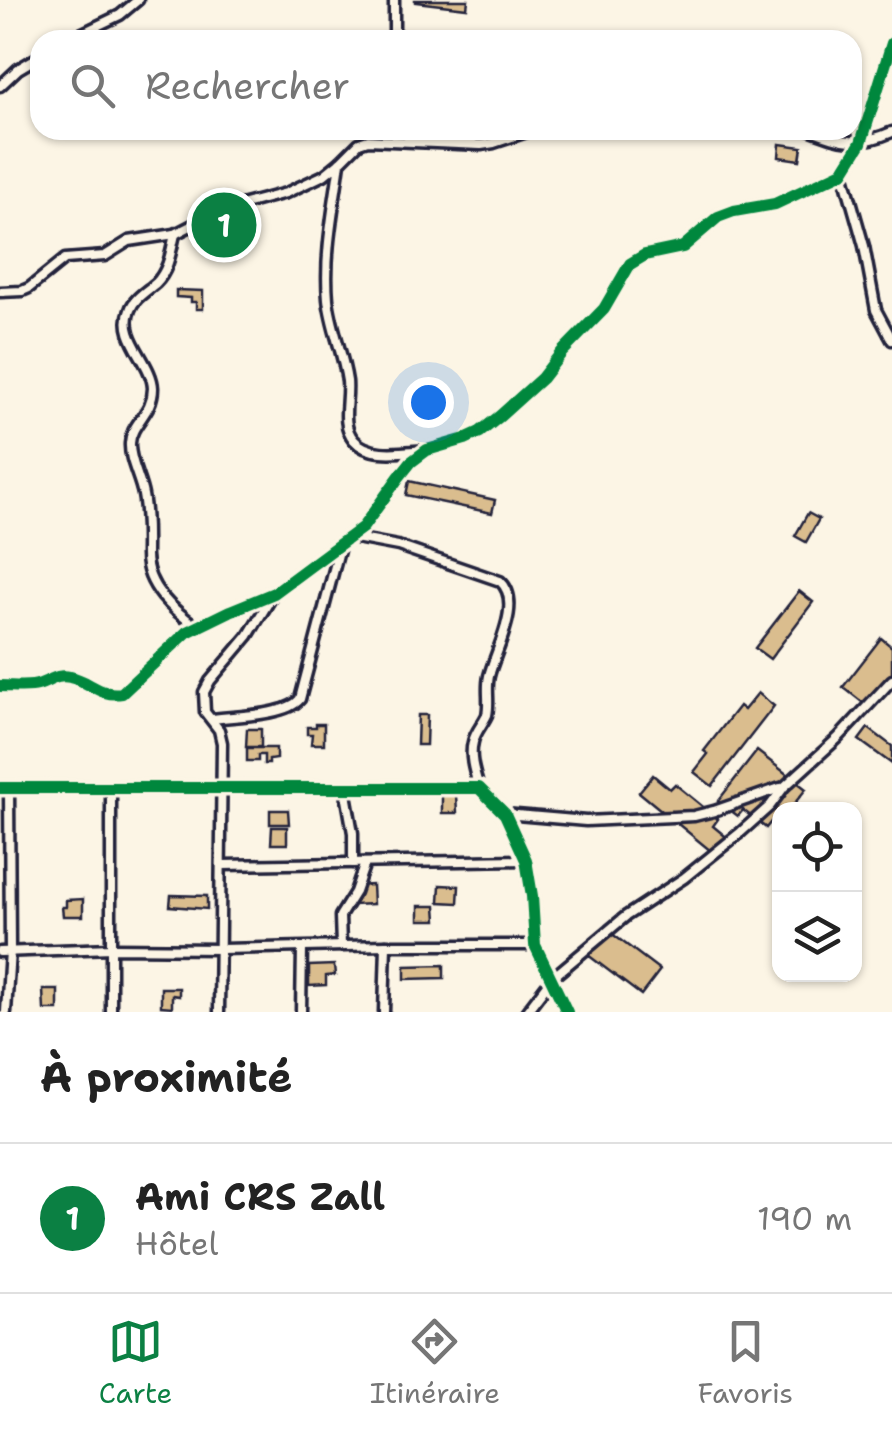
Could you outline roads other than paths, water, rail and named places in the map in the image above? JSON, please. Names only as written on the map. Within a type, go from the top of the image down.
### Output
[{"type":"street","points":[[89,30],[120,15],[138,0]]},
{"type":"street","points":[[394,0],[394,30]]},
{"type":"street","points":[[862,140],[892,43]]},
{"type":"street","points":[[0,86],[30,62]]},
{"type":"street","points":[[842,140],[861,143],[892,132]]},
{"type":"street","points":[[0,292],[29,288],[65,260],[104,256],[129,241],[176,234],[222,210],[286,193],[340,162],[360,140]]},
{"type":"street","points":[[359,143],[368,140]]},
{"type":"street","points":[[383,140],[481,145],[505,140]]},
{"type":"street","points":[[340,162],[326,256],[328,302],[346,379],[345,422],[354,440],[363,447],[379,452],[428,450],[480,432],[542,378],[604,310],[637,258],[684,247],[718,217],[775,204],[843,172],[862,140]]},
{"type":"street","points":[[843,172],[864,246],[876,310],[892,340]]},
{"type":"street","points":[[176,234],[168,266],[128,314],[130,332],[153,389],[146,415],[130,443],[144,500],[148,570],[166,601],[197,626]]},
{"type":"street","points":[[0,686],[35,686],[64,676],[103,693],[122,693],[197,626],[274,593],[364,527],[411,462],[428,450]]},
{"type":"street","points":[[350,537],[398,546],[506,585],[508,616],[489,675],[488,711],[473,741],[472,756],[480,788],[504,814],[526,860],[535,945],[568,1012]]},
{"type":"street","points":[[212,719],[296,705],[341,543]]},
{"type":"street","points":[[219,1012],[222,743],[219,730],[203,708],[206,687],[248,636],[274,593]]},
{"type":"street","points":[[526,1012],[552,978],[626,916],[684,878],[770,806],[784,787],[838,738],[892,680]]},
{"type":"street","points":[[504,814],[586,820],[694,816],[784,787]]},
{"type":"street","points":[[6,1012],[5,788],[480,788]]},
{"type":"street","points":[[111,788],[111,1012]]},
{"type":"street","points":[[345,788],[353,863]]},
{"type":"street","points":[[222,865],[526,860]]},
{"type":"street","points":[[341,946],[340,916],[355,892],[365,862]]},
{"type":"street","points":[[384,1012],[386,945]]},
{"type":"street","points":[[5,952],[535,945]]},
{"type":"street","points":[[301,1012],[302,948]]},
{"type":"place","name":"Ami CRS Zall","points":[[224,225]]}]
